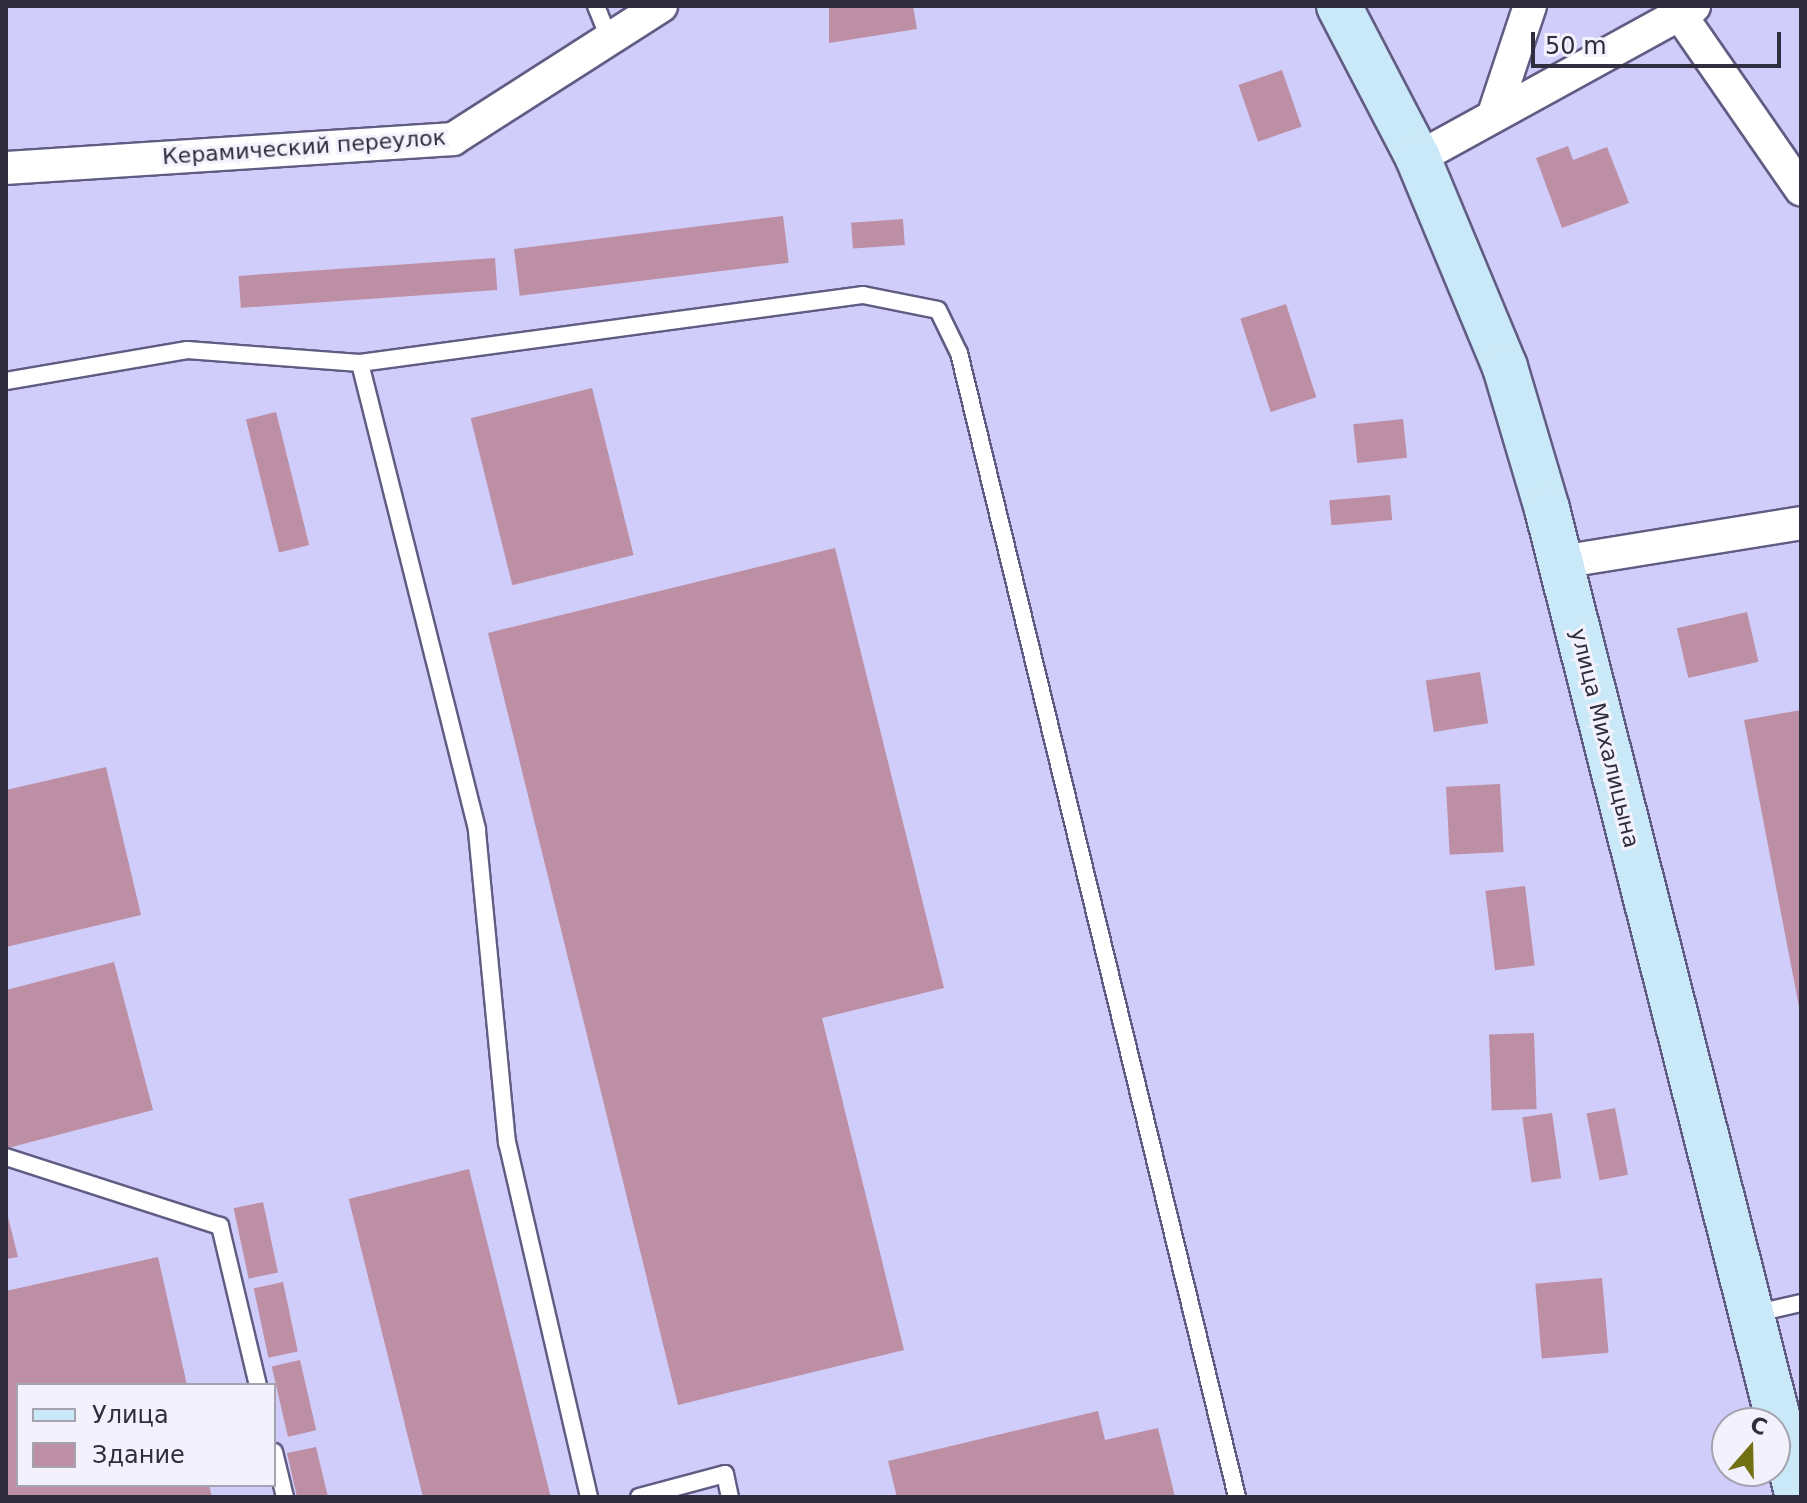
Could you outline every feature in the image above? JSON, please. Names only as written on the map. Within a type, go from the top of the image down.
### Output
[{"type":"main road","name":"улица Михалицына","points":[[1339,6],[1418,158],[1505,367],[1561,562],[1798,1495]]},
{"type":"street","name":"Керамический переулок","points":[[6,168],[453,139],[661,6]]},
{"type":"street","points":[[1495,111],[1530,6]]},
{"type":"street","points":[[1418,158],[1495,111],[1688,11],[1801,189]]},
{"type":"street","points":[[1561,562],[1801,523]]},
{"type":"lane","points":[[596,6],[609,39]]},
{"type":"lane","points":[[6,381],[187,350],[360,363],[863,295],[938,310],[959,353],[1237,1497]]},
{"type":"lane","points":[[360,363],[477,829],[507,1143],[589,1497]]},
{"type":"lane","points":[[6,1157],[220,1226],[258,1383]]},
{"type":"lane","points":[[1751,1315],[1801,1303]]},
{"type":"lane","points":[[276,1460],[285,1497]]},
{"type":"lane","points":[[639,1497],[725,1474],[730,1497]]},
{"type":"building","points":[[829,6],[913,6],[917,29],[829,43]]},
{"type":"building","points":[[1282,70],[1302,127],[1258,142],[1239,85]]},
{"type":"building","points":[[1568,146],[1573,160],[1607,147],[1629,203],[1562,228],[1536,158]]},
{"type":"building","points":[[783,216],[789,263],[520,296],[514,249]]},
{"type":"building","points":[[903,219],[905,245],[853,249],[851,223]]},
{"type":"building","points":[[495,258],[497,290],[241,308],[239,276]]},
{"type":"building","points":[[1286,304],[1316,397],[1271,412],[1240,319]]},
{"type":"building","points":[[592,388],[634,555],[512,585],[471,418]]},
{"type":"building","points":[[276,412],[309,545],[279,552],[246,419]]},
{"type":"building","points":[[1403,419],[1407,458],[1357,463],[1353,424]]},
{"type":"building","points":[[1390,495],[1392,520],[1331,525],[1329,500]]},
{"type":"building","points":[[835,548],[944,988],[822,1018],[904,1350],[678,1405],[488,633]]},
{"type":"building","points":[[1747,612],[1758,662],[1688,678],[1677,628]]},
{"type":"building","points":[[1480,672],[1488,723],[1434,732],[1426,681]]},
{"type":"building","points":[[1801,710],[1801,1012],[1800,1012],[1744,720]]},
{"type":"building","points":[[106,767],[141,915],[6,947],[6,790]]},
{"type":"building","points":[[1500,784],[1504,852],[1450,855],[1446,787]]},
{"type":"building","points":[[1525,886],[1535,965],[1495,970],[1485,891]]},
{"type":"building","points":[[114,962],[153,1110],[8,1148],[6,990]]},
{"type":"building","points":[[1534,1033],[1537,1109],[1492,1111],[1489,1035]]},
{"type":"building","points":[[1615,1108],[1628,1175],[1600,1180],[1587,1114]]},
{"type":"building","points":[[1552,1113],[1561,1178],[1531,1183],[1522,1117]]},
{"type":"building","points":[[469,1169],[551,1496],[423,1497],[349,1199]]},
{"type":"building","points":[[263,1202],[278,1272],[249,1279],[234,1208]]},
{"type":"building","points":[[6,1209],[18,1257],[6,1259]]},
{"type":"building","points":[[158,1257],[187,1383],[16,1383],[16,1487],[210,1487],[212,1497],[6,1497],[6,1291]]},
{"type":"building","points":[[1602,1278],[1609,1353],[1542,1359],[1535,1284]]},
{"type":"building","points":[[283,1282],[298,1351],[268,1358],[254,1288]]},
{"type":"building","points":[[300,1360],[316,1430],[288,1437],[272,1367]]},
{"type":"building","points":[[1098,1411],[1105,1440],[1158,1428],[1175,1497],[897,1497],[888,1461]]},
{"type":"building","points":[[316,1447],[328,1497],[297,1497],[287,1453]]}]
